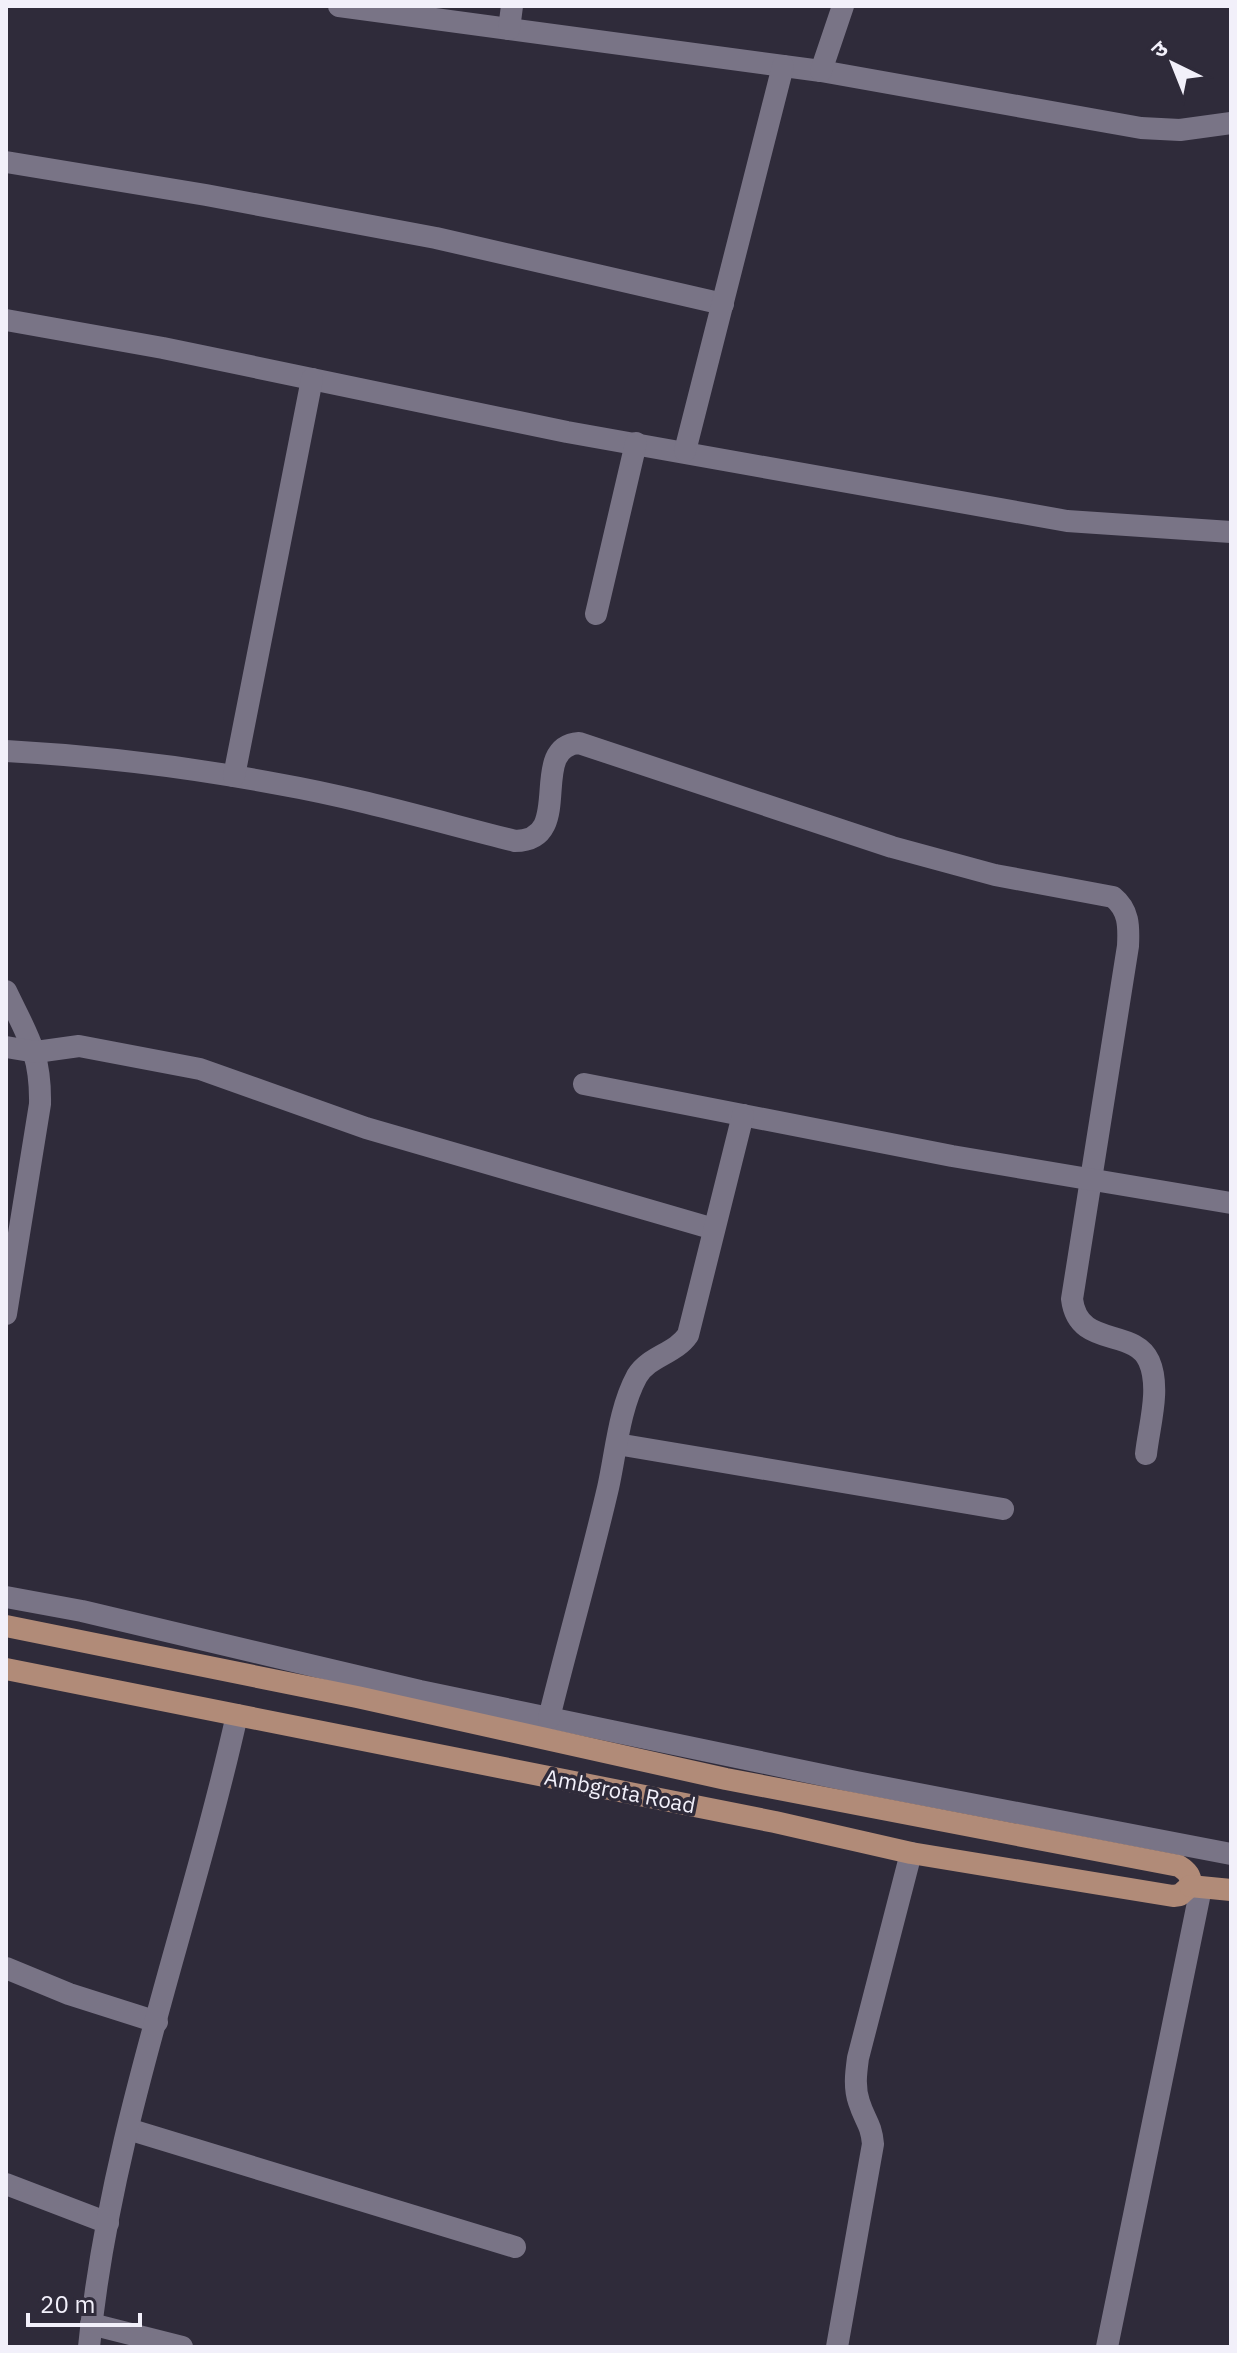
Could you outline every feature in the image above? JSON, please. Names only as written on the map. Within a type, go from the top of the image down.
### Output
[{"type":"main road","points":[[6,1626],[357,1697],[726,1779],[1179,1866],[1189,1873],[1195,1887]]},
{"type":"main road","name":"Ambgrota Road","points":[[6,1669],[775,1822],[911,1853],[1173,1896],[1195,1887],[1231,1890]]},
{"type":"street","points":[[339,6],[821,71],[1141,128],[1180,130],[1231,123]]},
{"type":"street","points":[[509,29],[512,6]]},
{"type":"street","points":[[821,71],[843,6]]},
{"type":"street","points":[[685,451],[783,66]]},
{"type":"street","points":[[6,162],[436,238],[723,304]]},
{"type":"street","points":[[6,320],[567,432],[1067,521],[1231,532]]},
{"type":"street","points":[[234,776],[312,379]]},
{"type":"street","points":[[596,614],[636,443]]},
{"type":"street","points":[[6,751],[234,776],[364,802],[524,841],[536,837],[542,830],[556,755],[569,744],[579,743],[892,847],[995,875],[1113,897],[1127,915],[1128,946],[1072,1299],[1073,1308],[1085,1327],[1138,1347],[1150,1361],[1154,1378],[1146,1454]]},
{"type":"street","points":[[6,991],[36,1052],[40,1074],[40,1104],[7,1303]]},
{"type":"street","points":[[6,1047],[36,1052],[79,1046],[200,1069],[366,1128],[714,1229]]},
{"type":"street","points":[[584,1084],[952,1156],[1231,1203]]},
{"type":"street","points":[[549,1718],[626,1404],[641,1370],[648,1363],[673,1351],[688,1335],[743,1115]]},
{"type":"street","points":[[617,1444],[1003,1509]]},
{"type":"street","points":[[6,1597],[82,1611],[420,1691],[856,1782],[1231,1854]]},
{"type":"street","points":[[89,2347],[108,2223],[128,2129],[237,1715]]},
{"type":"street","points":[[837,2347],[873,2144],[871,2126],[857,2098],[857,2068],[911,1853]]},
{"type":"street","points":[[1107,2347],[1195,1887]]},
{"type":"street","points":[[6,1968],[69,1994],[157,2022]]},
{"type":"street","points":[[128,2129],[515,2247]]},
{"type":"street","points":[[6,2184],[108,2223]]},
{"type":"street","points":[[91,2324],[182,2347]]}]
